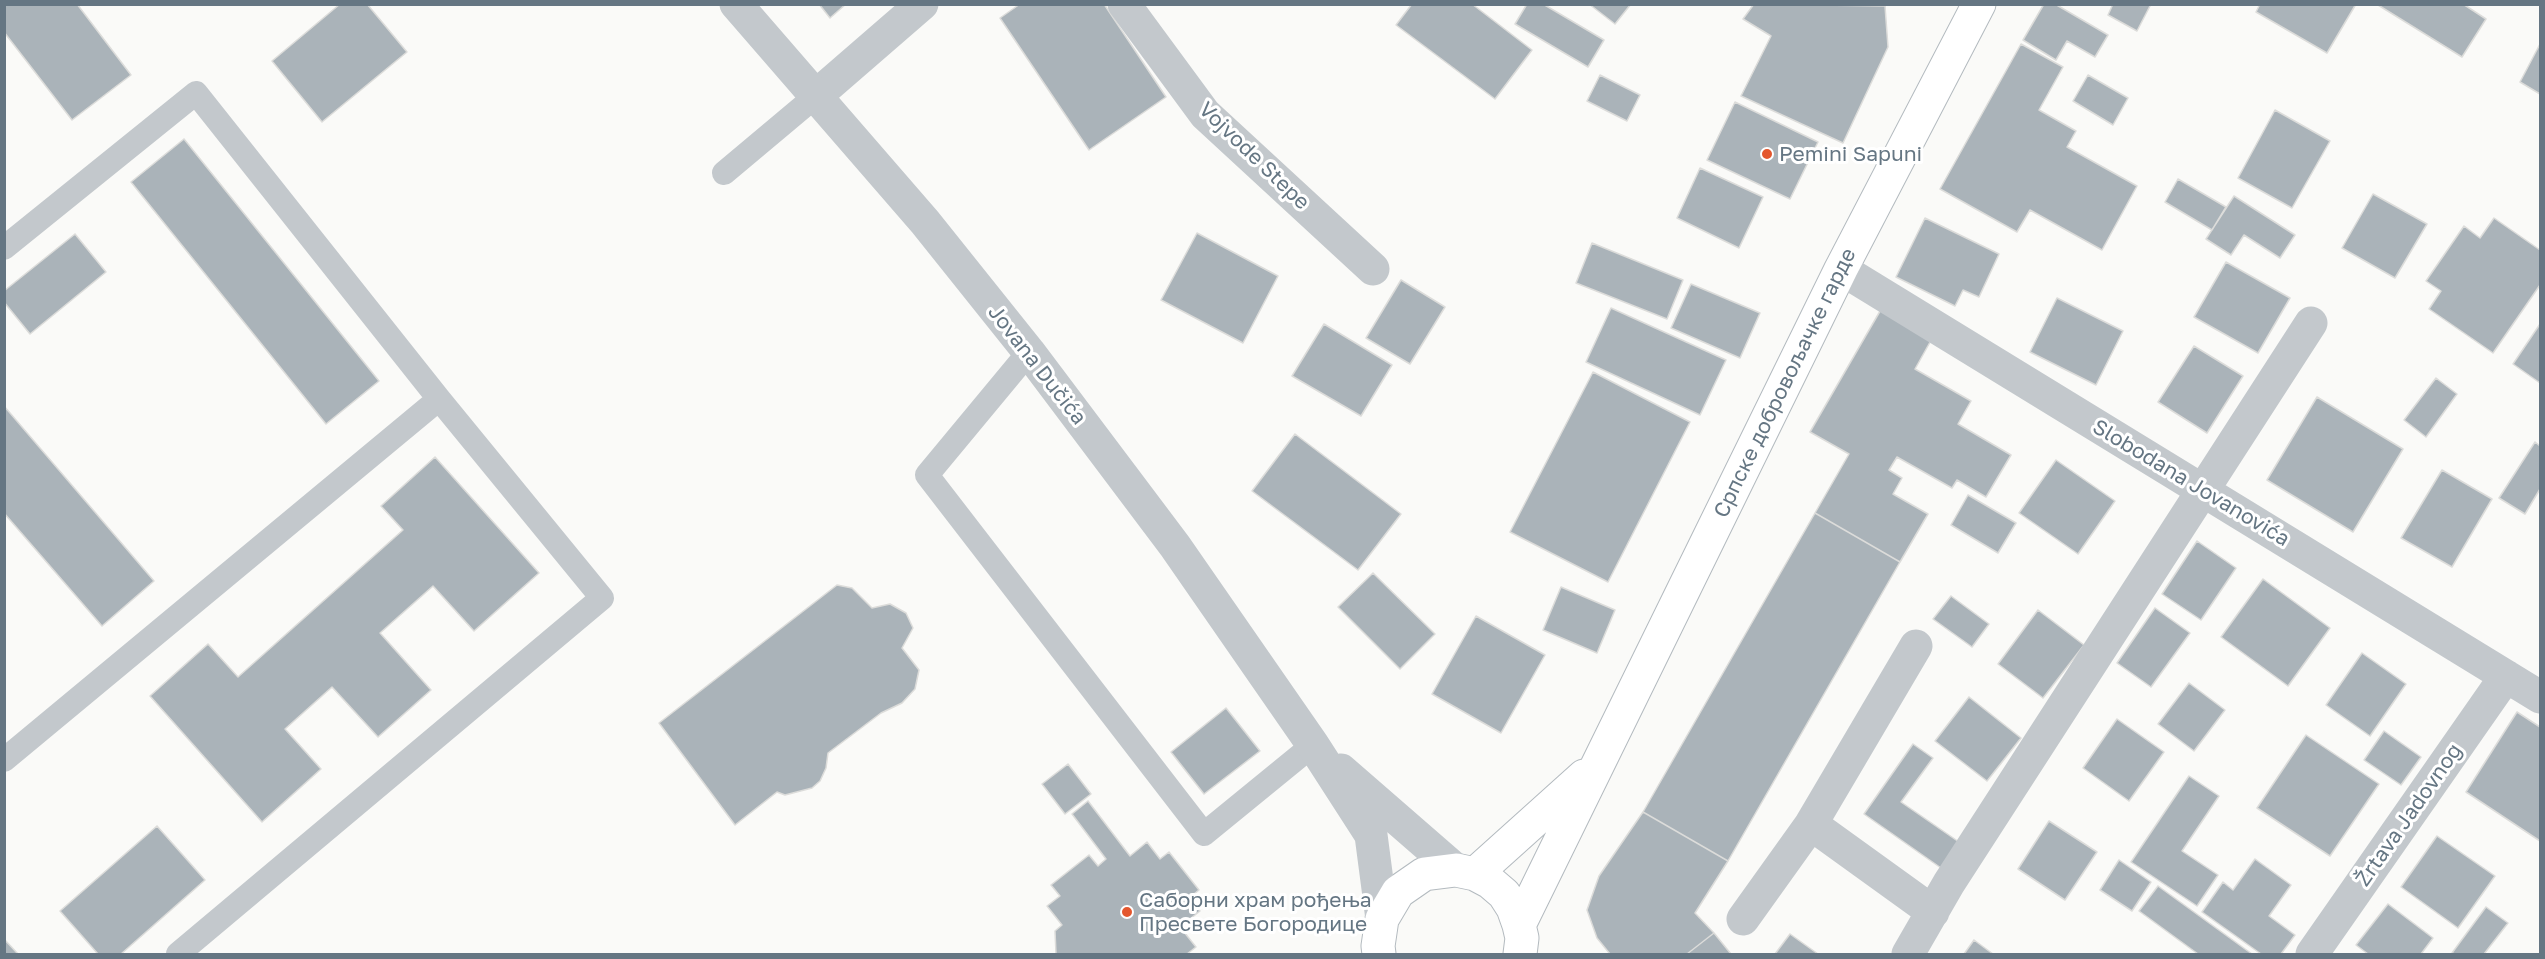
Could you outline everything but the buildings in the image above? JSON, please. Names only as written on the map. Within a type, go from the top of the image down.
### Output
[{"type":"main road","name":"Српске добровољачке гарде","points":[[1520,940],[1597,765],[1841,269],[1979,4]]},
{"type":"main road","points":[[1465,872],[1597,765]]},
{"type":"main road","points":[[1379,954],[1379,932],[1382,919],[1398,892],[1424,874],[1465,872],[1491,882],[1504,894],[1513,908],[1520,940]]},
{"type":"street","name":"Jovana Dučića","points":[[736,4],[925,222],[1029,352],[1175,546],[1313,745]]},
{"type":"street","points":[[817,95],[922,4]]},
{"type":"street","name":"Vojvode Stepe","points":[[1124,4],[1205,114],[1373,269]]},
{"type":"street","name":"Slobodana Jovanovića","points":[[1841,269],[2541,697]]},
{"type":"street","points":[[1908,954],[1956,873],[2312,323]]},
{"type":"street","points":[[1743,919],[1811,824],[1916,646]]},
{"type":"street","name":"Žrtava Jadovnog","points":[[2312,954],[2506,676]]},
{"type":"street","points":[[1313,745],[1465,872]]},
{"type":"street","points":[[1313,745],[1371,835],[1382,919]]},
{"type":"street","points":[[1811,824],[1933,912]]},
{"type":"lane","points":[[4,248],[196,93],[439,399],[602,598],[178,954]]},
{"type":"lane","points":[[724,174],[817,95]]},
{"type":"lane","points":[[1029,352],[927,475],[1204,834],[1313,745]]},
{"type":"lane","points":[[4,760],[439,399]]},
{"type":"place","name":"Pemini Sapuni","points":[[1767,154]]},
{"type":"place","name":"Саборни храм рођења Пресвете Богородице","points":[[1127,912]]}]
